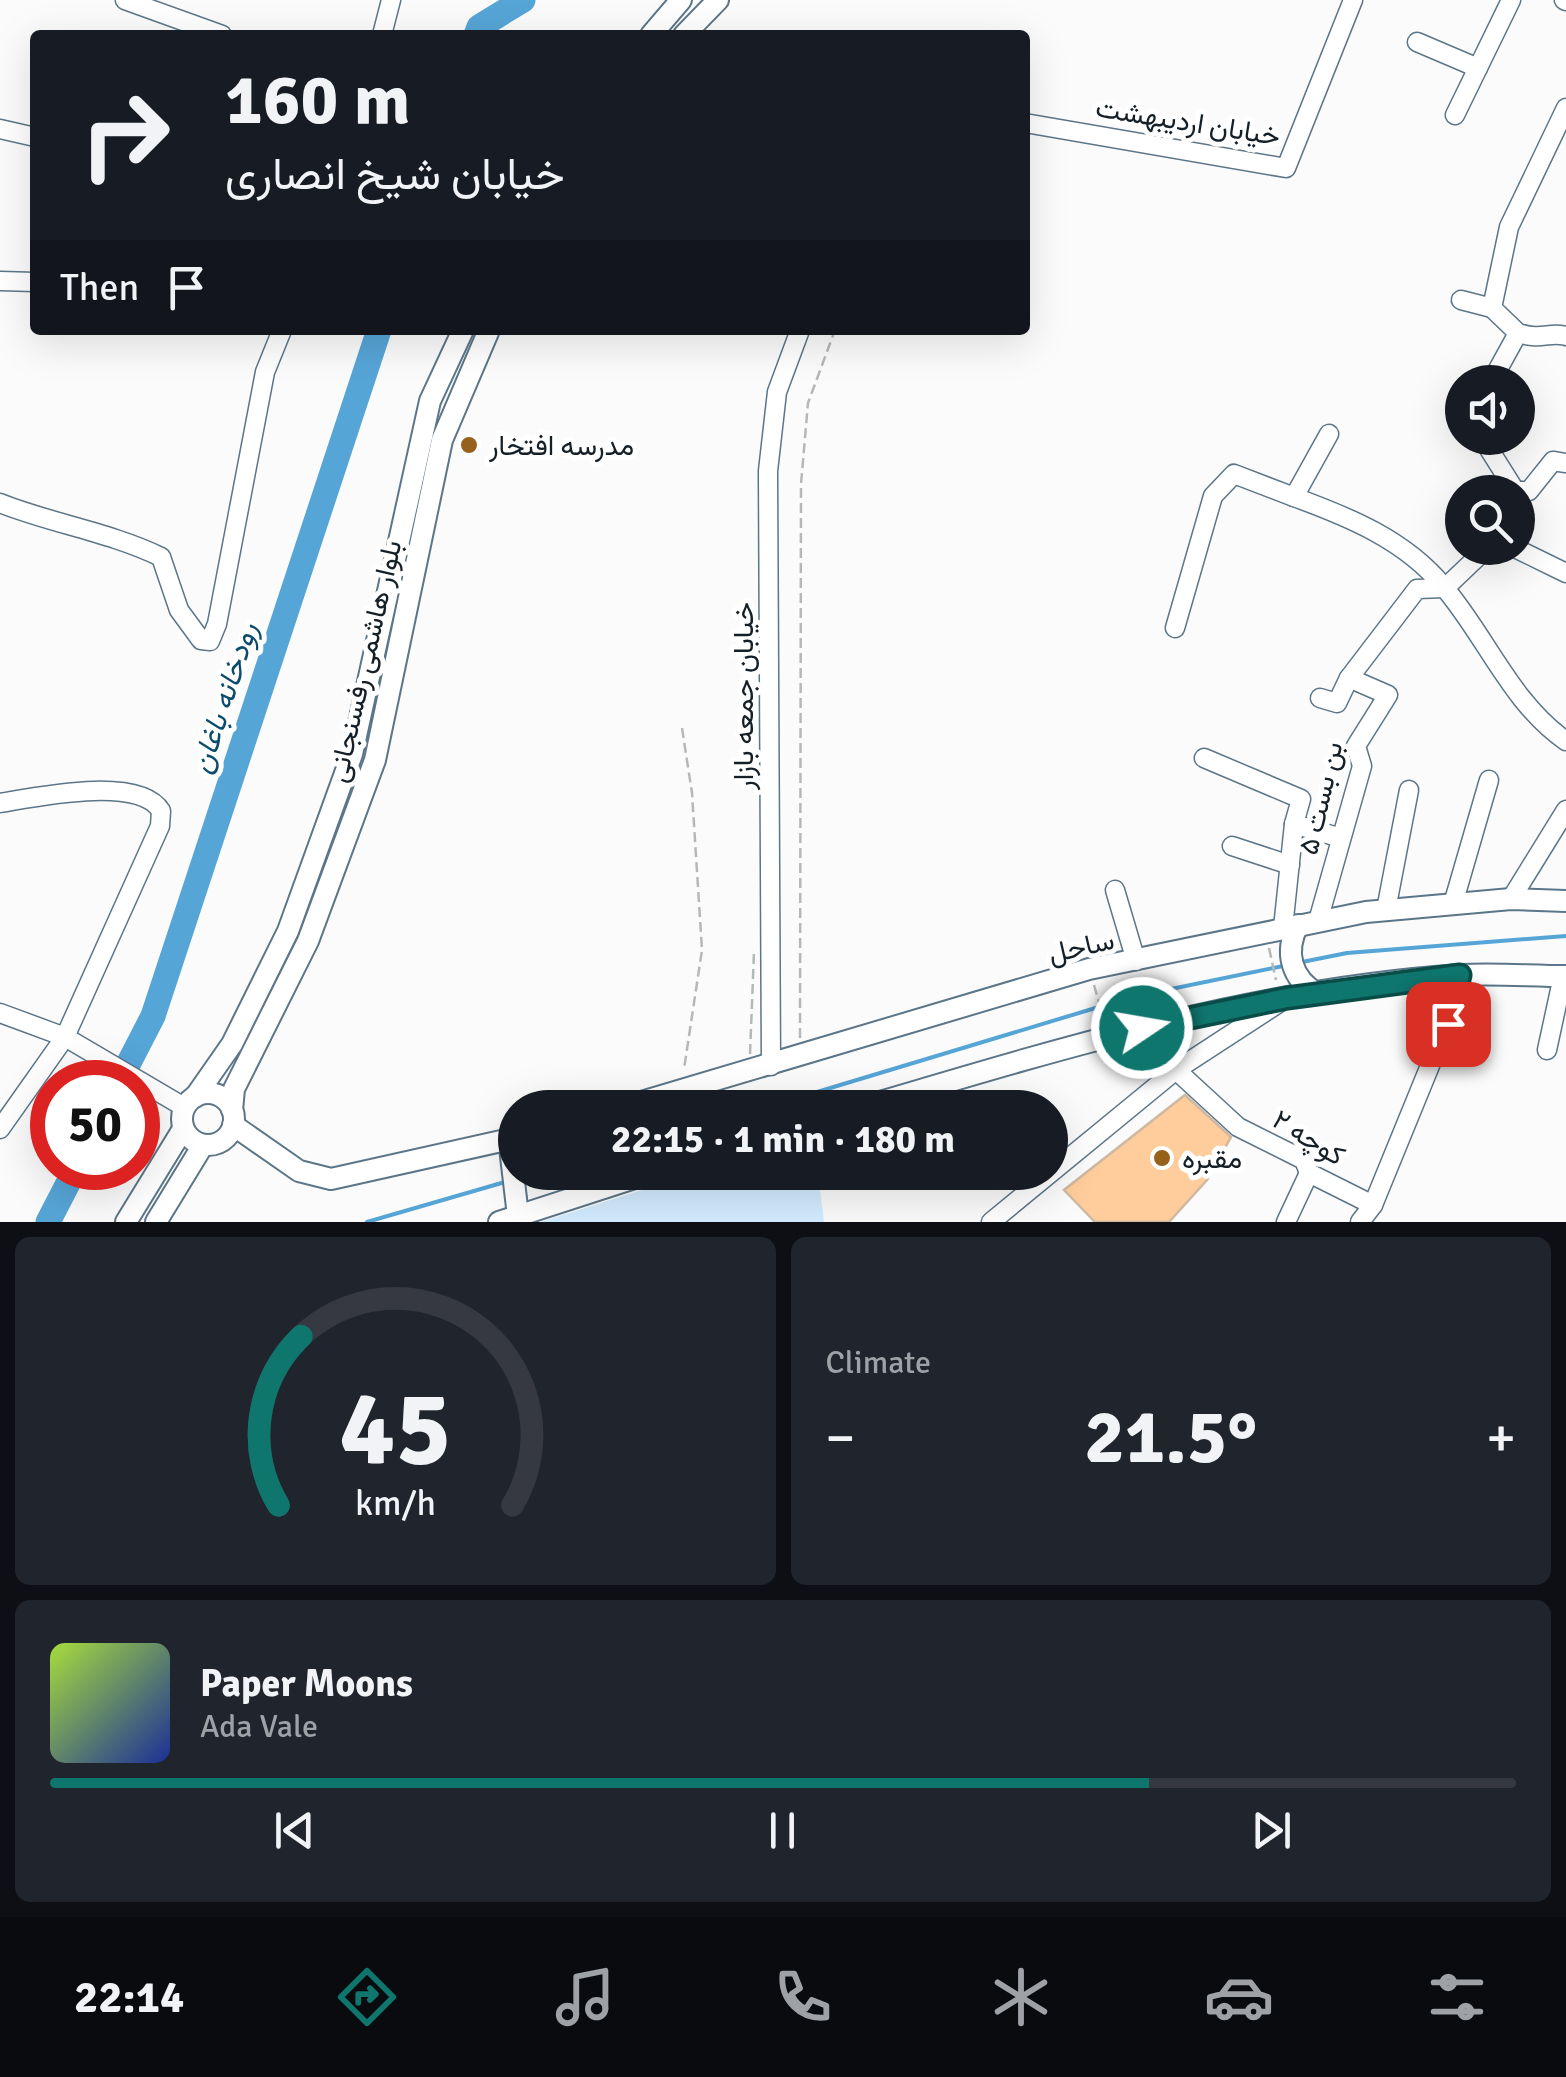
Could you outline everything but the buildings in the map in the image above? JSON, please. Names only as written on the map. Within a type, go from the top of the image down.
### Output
[{"type":"main road","points":[[655,30],[681,0]]},
{"type":"main road","points":[[695,30],[718,0]]},
{"type":"main road","name":"بلوار هاشمی رفسنجانی","points":[[182,1100],[232,1044],[288,931],[352,754],[430,402],[462,335]]},
{"type":"main road","name":"بلوار هاشمی رفسنجانی","points":[[233,1117],[234,1089],[308,940],[375,760],[442,440],[487,335]]},
{"type":"main road","name":"ساحل","points":[[681,1090],[1089,969],[1386,910],[1511,899],[1566,901]]},
{"type":"main road","points":[[1291,927],[1292,964],[1302,982],[1318,994]]},
{"type":"main road","points":[[288,931],[308,940]]},
{"type":"main road","points":[[921,1090],[1108,1035],[1284,998],[1460,975],[1564,976]]},
{"type":"main road","points":[[233,1117],[221,1142],[203,1145],[192,1141],[184,1129],[182,1100],[216,1095],[233,1117],[299,1171],[332,1178],[498,1141]]},
{"type":"main road","points":[[126,1222],[184,1129]]},
{"type":"main road","points":[[156,1222],[203,1145]]},
{"type":"main road","points":[[511,1190],[511,1220],[599,1190]]},
{"type":"street","points":[[125,0],[208,30]]},
{"type":"street","points":[[383,30],[390,0]]},
{"type":"street","name":"خیابان اردیبهشت","points":[[1030,124],[1286,168],[1353,0]]},
{"type":"street","points":[[1455,115],[1511,0]]},
{"type":"street","points":[[1417,42],[1478,68]]},
{"type":"street","points":[[1492,308],[1509,228],[1566,108]]},
{"type":"street","points":[[0,129],[30,135]]},
{"type":"street","points":[[0,281],[30,282]]},
{"type":"street","points":[[1462,300],[1492,308],[1518,333],[1538,340],[1558,333],[1566,336]]},
{"type":"street","points":[[1500,365],[1518,333]]},
{"type":"street","points":[[0,503],[65,526],[115,537],[161,557],[178,610],[201,640],[210,641],[265,372],[280,335]]},
{"type":"street","name":"خیابان جمعه بازار","points":[[771,1066],[768,471],[777,392],[798,335]]},
{"type":"street","points":[[1294,497],[1329,434]]},
{"type":"street","points":[[1535,484],[1554,461],[1566,463]]},
{"type":"street","points":[[1175,628],[1213,496],[1234,474],[1372,530],[1422,562],[1445,588],[1513,686],[1548,728],[1566,742]]},
{"type":"street","points":[[1535,558],[1566,573]]},
{"type":"street","points":[[1320,698],[1337,703],[1349,678],[1417,590],[1445,588],[1469,565]]},
{"type":"street","name":"بن بست ۵","points":[[1291,927],[1342,838],[1362,766],[1356,746],[1388,695],[1349,678]]},
{"type":"street","points":[[1204,758],[1301,799],[1290,865],[1291,927]]},
{"type":"street","points":[[1453,904],[1488,780]]},
{"type":"street","points":[[1386,910],[1409,790]]},
{"type":"street","points":[[0,803],[67,792],[104,792],[148,798],[161,811],[160,826],[65,1037],[0,1129]]},
{"type":"street","points":[[1511,899],[1566,810]]},
{"type":"street","points":[[1294,824],[1342,838]]},
{"type":"street","points":[[1232,846],[1290,865]]},
{"type":"street","points":[[1115,890],[1136,961]]},
{"type":"street","points":[[1360,1222],[1373,1205],[1448,1024],[1460,975]]},
{"type":"street","points":[[1547,1050],[1564,976]]},
{"type":"street","points":[[996,1221],[1176,1070],[1284,998]]},
{"type":"street","points":[[0,1013],[65,1037],[182,1100]]},
{"type":"street","name":"کوچه ۲","points":[[1176,1070],[1238,1127],[1304,1160],[1309,1173],[1373,1205]]},
{"type":"street","points":[[1286,1222],[1309,1173]]},
{"type":"path","points":[[800,1057],[801,484],[808,403],[833,335]]},
{"type":"path","points":[[681,1090],[702,950],[692,793],[682,728]]},
{"type":"path","points":[[1284,998],[1291,927]]},
{"type":"path","points":[[1089,969],[1108,1035]]},
{"type":"shaded area","points":[[642,1190],[820,1190],[824,1222],[541,1222]]},
{"type":"waterway","name":"رودخانه باغان","points":[[478,30],[523,0]]},
{"type":"waterway","name":"رودخانه باغان","points":[[130,1060],[153,1016],[377,335]]},
{"type":"waterway","points":[[1297,963],[1347,953],[1566,936]]},
{"type":"waterway","points":[[824,1090],[1132,997],[1283,966]]},
{"type":"waterway","points":[[367,1222],[498,1184]]},
{"type":"waterway","name":"رودخانه باغان","points":[[48,1222],[65,1190]]},
{"type":"place","name":"مدرسه افتخار","points":[[469,445]]},
{"type":"place","name":"مقبره","points":[[1162,1158]]},
{"type":"route","points":[[1142,1028],[1287,998],[1460,975],[1448,1024]]}]
